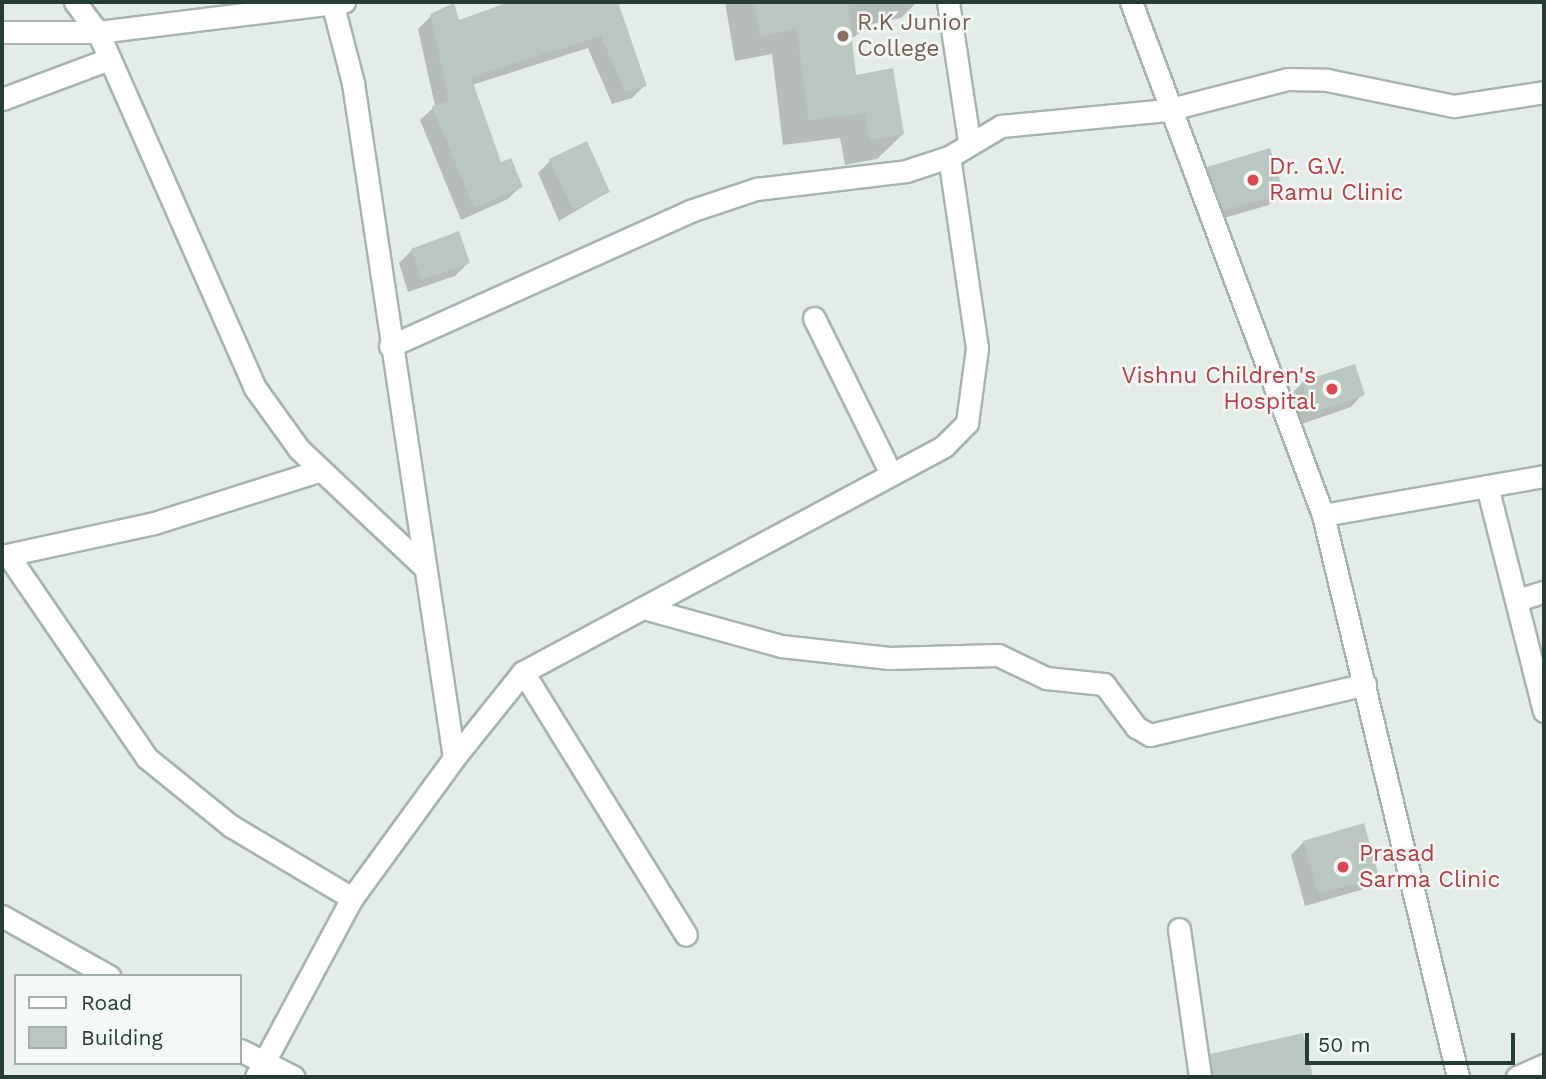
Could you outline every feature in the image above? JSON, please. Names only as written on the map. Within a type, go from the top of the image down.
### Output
[{"type":"street","points":[[75,2],[98,32],[255,388],[321,470],[423,566]]},
{"type":"street","points":[[948,2],[969,141]]},
{"type":"street","points":[[1130,2],[1167,110],[1323,515],[1366,684],[1458,1077]]},
{"type":"street","points":[[2,32],[98,32],[337,3],[353,83],[390,346],[454,758]]},
{"type":"street","points":[[2,99],[109,59]]},
{"type":"street","points":[[390,346],[716,202],[756,188],[905,171],[949,158],[969,141],[1001,126],[1167,110],[1288,79],[1327,79],[1454,106],[1544,92]]},
{"type":"street","points":[[260,1070],[352,898],[454,758],[523,673],[944,446],[967,423],[974,391],[977,348],[949,158]]},
{"type":"street","points":[[814,318],[891,474]]},
{"type":"street","points":[[321,470],[155,523],[5,556],[147,758],[231,826],[352,898]]},
{"type":"street","points":[[1323,515],[1544,476]]},
{"type":"street","points":[[1487,486],[1544,711]]},
{"type":"street","points":[[1517,600],[1544,592]]},
{"type":"street","points":[[643,608],[781,646],[889,658],[998,655],[1046,678],[1104,684],[1136,727],[1150,735],[1366,684]]},
{"type":"street","points":[[523,673],[687,935]]},
{"type":"street","points":[[2,916],[105,974]]},
{"type":"street","points":[[1179,929],[1200,1077]]},
{"type":"street","points":[[242,1052],[260,1070],[294,1077]]},
{"type":"street","points":[[1517,1077],[1544,1065]]},
{"type":"building","points":[[509,2],[618,2],[647,86],[625,92],[601,36],[471,77],[501,162],[511,158],[523,187],[474,208],[432,106],[449,100],[430,14],[454,3],[459,20]]},
{"type":"building","points":[[754,2],[848,2],[856,75],[893,68],[904,134],[870,140],[865,113],[808,120],[797,29],[760,36]]},
{"type":"building","points":[[587,141],[610,192],[573,210],[549,159]]},
{"type":"building","points":[[1270,148],[1284,193],[1223,211],[1207,167]]},
{"type":"building","points":[[459,231],[470,263],[421,280],[411,249]]},
{"type":"building","points":[[1355,364],[1365,395],[1312,413],[1301,382]]},
{"type":"building","points":[[1364,823],[1379,876],[1318,894],[1303,841]]},
{"type":"building","points":[[1303,1033],[1313,1077],[1213,1077],[1210,1054]]},
{"type":"place","name":"R.K Junior College","points":[[843,36]]},
{"type":"place","name":"Dr. G.V. Ramu Clinic","points":[[1253,180]]},
{"type":"place","name":"Vishnu Children's Hospital","points":[[1332,389]]},
{"type":"place","name":"Prasad Sarma Clinic","points":[[1343,867]]}]
